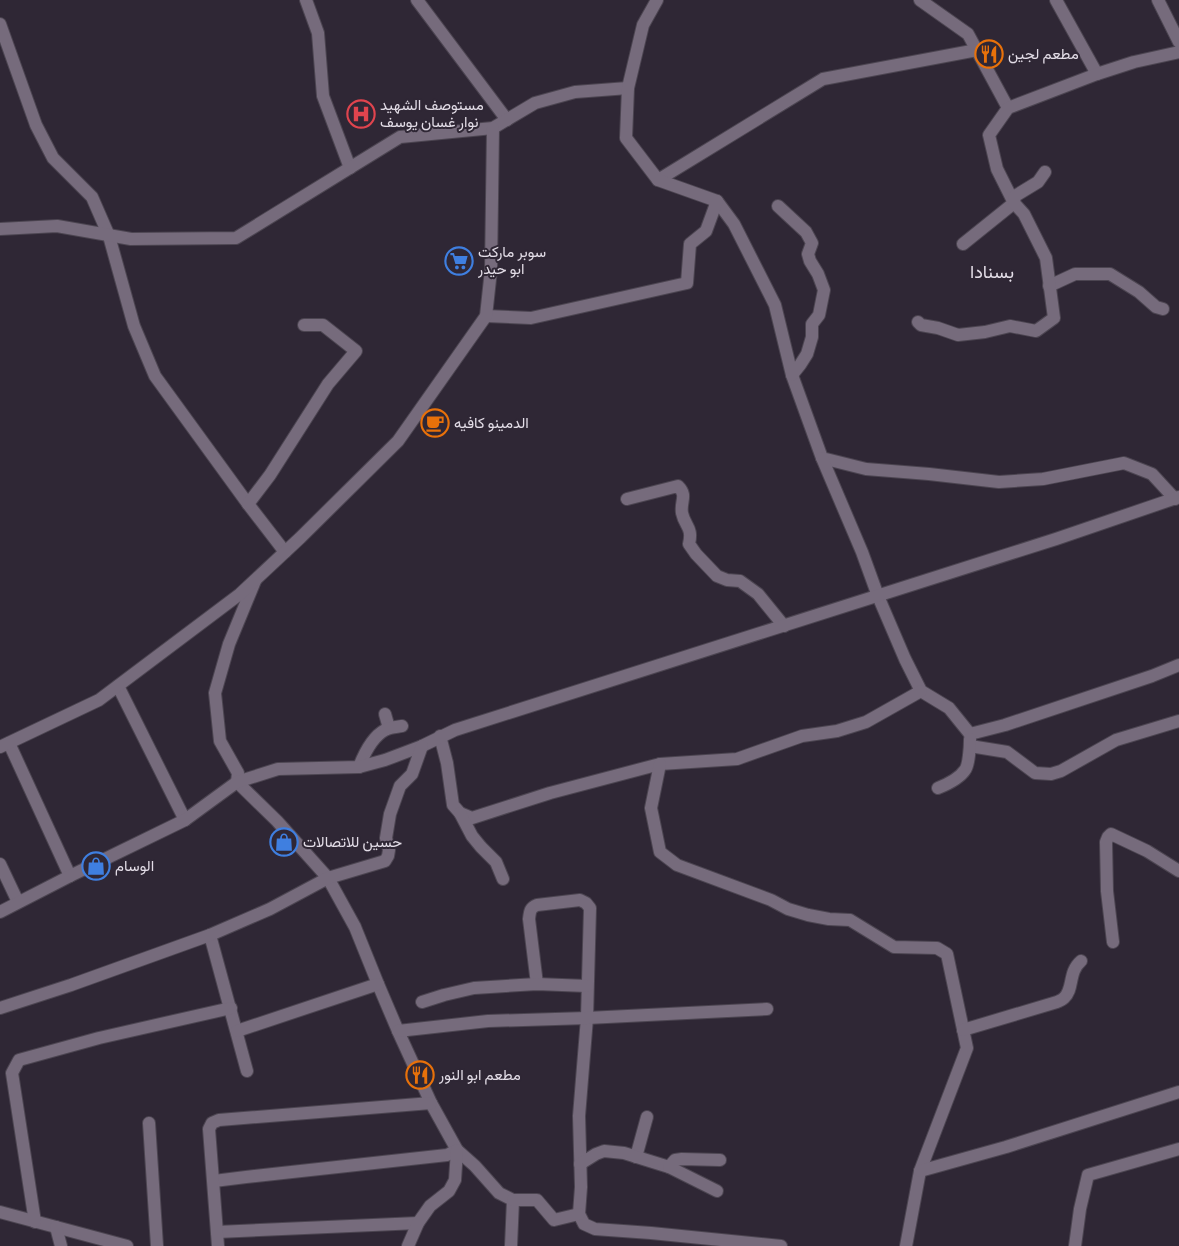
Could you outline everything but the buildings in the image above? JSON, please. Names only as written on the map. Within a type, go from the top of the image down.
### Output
[{"type":"street","points":[[306,0],[318,33],[323,96],[350,168]]},
{"type":"street","points":[[417,0],[507,120]]},
{"type":"street","points":[[657,0],[643,25],[628,88],[626,138],[658,180],[717,201],[734,224],[775,305],[792,375],[822,458],[862,552],[878,596],[921,691],[949,708],[970,740],[1007,752],[1035,773],[1052,774],[1061,771],[1116,740],[1179,721]]},
{"type":"street","points":[[920,0],[968,34],[1008,108]]},
{"type":"street","points":[[1056,0],[1097,74]]},
{"type":"street","points":[[1158,0],[1179,42]]},
{"type":"street","points":[[0,24],[36,125],[53,158],[92,197],[109,236],[134,326],[155,376],[285,552]]},
{"type":"street","points":[[658,180],[823,79],[977,50]]},
{"type":"street","points":[[918,322],[921,325],[938,328],[958,335],[985,332],[1010,326],[1036,331],[1054,318],[1046,258],[1024,214],[1014,203],[998,169],[989,134],[1008,108],[1097,74],[1134,62],[1179,52]]},
{"type":"street","points":[[0,229],[57,226],[131,239],[236,238],[400,137],[493,128],[535,103],[575,92],[628,88]]},
{"type":"street","points":[[70,876],[4,745],[99,700],[240,594],[328,511],[398,441],[486,316],[491,270],[493,128]]},
{"type":"street","points":[[963,244],[1014,203],[1015,196],[1038,182],[1045,172]]},
{"type":"street","points":[[486,316],[530,318],[687,283],[690,244],[706,231],[717,201]]},
{"type":"street","points":[[778,206],[806,232],[812,243],[808,254],[810,261],[818,274],[824,290],[819,315],[812,324],[812,337],[807,354],[792,375]]},
{"type":"street","points":[[1049,286],[1075,274],[1110,274],[1139,292],[1156,307],[1163,309]]},
{"type":"street","points":[[248,504],[270,474],[328,384],[356,351],[323,325],[304,325]]},
{"type":"street","points":[[0,912],[185,820],[237,782],[278,769],[358,767],[385,760],[422,746],[455,730],[1056,539],[1177,498],[1152,474],[1124,463],[1043,479],[999,482],[866,470],[822,458]]},
{"type":"street","points":[[627,499],[678,486],[683,490],[682,514],[691,536],[689,544],[696,554],[717,576],[727,580],[740,581],[758,594],[784,626]]},
{"type":"street","points":[[237,782],[238,773],[220,741],[215,693],[229,644],[257,577]]},
{"type":"street","points":[[970,740],[1004,725],[1152,676],[1179,665]]},
{"type":"street","points":[[118,686],[185,820]]},
{"type":"street","points":[[460,813],[472,818],[550,792],[660,764],[737,759],[802,736],[836,731],[866,722],[921,691]]},
{"type":"street","points":[[358,767],[370,745],[384,730],[395,727],[385,714]]},
{"type":"street","points":[[440,736],[447,763],[453,805],[460,813],[472,836],[496,862],[503,879]]},
{"type":"street","points":[[938,788],[953,781],[966,769],[970,740]]},
{"type":"street","points":[[0,1008],[71,985],[210,935],[270,909],[328,878],[385,861],[389,850],[386,838],[390,814],[400,786],[412,774],[422,746]]},
{"type":"street","points":[[660,764],[651,808],[660,852],[677,865],[771,900],[788,909],[829,919],[850,920],[894,947],[937,948],[947,954],[967,1048],[920,1171],[906,1246]]},
{"type":"street","points":[[237,782],[277,821],[328,878],[355,927],[398,1031],[431,1103],[457,1150],[499,1192],[513,1200],[537,1200],[554,1220],[579,1214]]},
{"type":"street","points":[[1113,942],[1107,891],[1106,842],[1108,837],[1111,834],[1147,850],[1179,871]]},
{"type":"street","points":[[0,864],[18,902]]},
{"type":"street","points":[[537,984],[529,919],[530,910],[537,904],[580,900],[586,903],[590,908],[587,1018],[579,1116],[582,1187],[579,1214],[584,1224],[595,1229],[651,1232],[781,1246]]},
{"type":"street","points":[[210,935],[247,1071]]},
{"type":"street","points":[[964,1030],[1065,998],[1070,989],[1076,965],[1082,961]]},
{"type":"street","points":[[237,1031],[378,984]]},
{"type":"street","points":[[422,1002],[444,994],[474,988],[537,984],[587,986]]},
{"type":"street","points":[[35,1222],[12,1073],[18,1060],[99,1038],[231,1008]]},
{"type":"street","points":[[398,1031],[488,1021],[767,1009]]},
{"type":"street","points":[[920,1171],[1006,1147],[1179,1092]]},
{"type":"street","points":[[218,1246],[209,1129],[212,1123],[218,1120],[431,1103]]},
{"type":"street","points":[[636,1157],[647,1117]]},
{"type":"street","points":[[149,1123],[157,1246]]},
{"type":"street","points":[[1075,1246],[1080,1209],[1088,1175],[1179,1149]]},
{"type":"street","points":[[214,1181],[447,1155],[457,1150]]},
{"type":"street","points":[[408,1246],[418,1224],[430,1206],[449,1191],[455,1180],[457,1150]]},
{"type":"street","points":[[580,1164],[604,1151],[624,1153],[669,1167],[717,1191]]},
{"type":"street","points":[[669,1167],[675,1160],[682,1158],[720,1160]]},
{"type":"street","points":[[512,1246],[513,1200]]},
{"type":"street","points":[[0,1212],[127,1246]]},
{"type":"street","points":[[217,1232],[418,1224]]},
{"type":"street","points":[[56,1227],[61,1246]]},
{"type":"street","points":[[650,1246],[651,1232]]},
{"type":"place","name":"مطعم لجين","points":[[989,54]]},
{"type":"place","name":"مستوصف الشهيد نوار غسان يوسف","points":[[361,114]]},
{"type":"place","name":"سوبر ماركت ابو حيدر","points":[[459,261]]},
{"type":"place","name":"الدمينو كافيه","points":[[435,423]]},
{"type":"place","name":"حسين للاتصالات","points":[[284,842]]},
{"type":"place","name":"الوسام","points":[[96,866]]},
{"type":"place","name":"مطعم ابو النور","points":[[420,1075]]},
{"type":"district","name":"بسنادا","points":[[992,272]]}]
